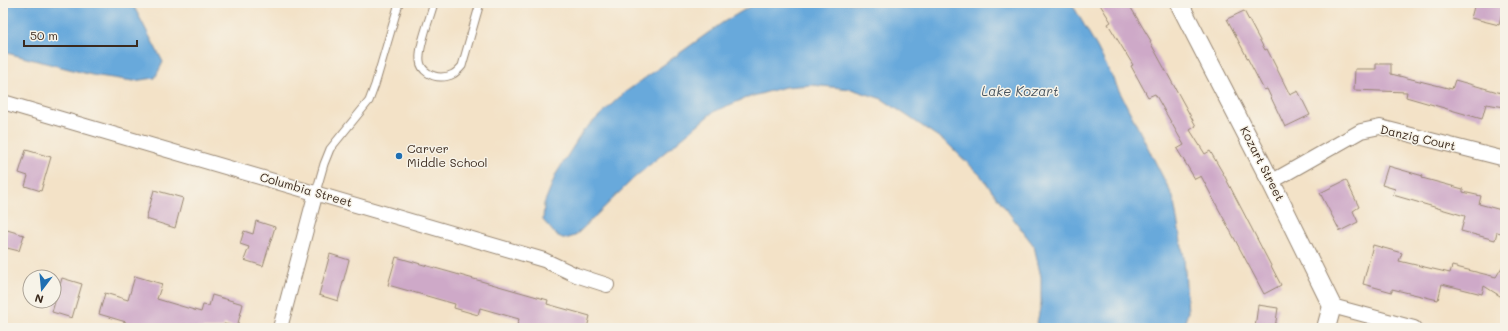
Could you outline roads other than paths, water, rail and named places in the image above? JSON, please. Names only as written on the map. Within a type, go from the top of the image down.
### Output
[{"type":"street","name":"Kozart Street","points":[[1180,3],[1272,182],[1332,306]]},
{"type":"street","name":"Columbia Street","points":[[3,102],[316,192],[544,260],[576,275],[607,285]]},
{"type":"street","name":"Danzig Court","points":[[1272,182],[1361,131],[1380,127],[1505,159]]},
{"type":"street","points":[[280,328],[316,192]]},
{"type":"street","points":[[1326,328],[1332,306],[1414,328]]},
{"type":"lane","points":[[316,192],[330,149],[338,137],[369,101],[399,3]]},
{"type":"lane","points":[[434,3],[422,45],[420,62],[426,71],[433,76],[442,77],[456,73],[462,66],[480,3]]},
{"type":"water","points":[[3,3],[132,3],[163,62],[155,78],[133,81],[92,75],[3,52]]},
{"type":"water","name":"Lake Kozart","points":[[756,3],[1072,4],[1097,47],[1173,197],[1184,258],[1188,312],[1183,328],[1036,328],[1041,303],[1041,277],[1034,246],[981,176],[946,142],[882,99],[851,89],[812,85],[785,87],[746,98],[713,112],[634,178],[575,236],[565,239],[556,235],[543,220],[544,204],[556,174],[583,131],[624,93],[722,23]]},
{"type":"place","name":"Carver Middle School","points":[[399,156]]}]
